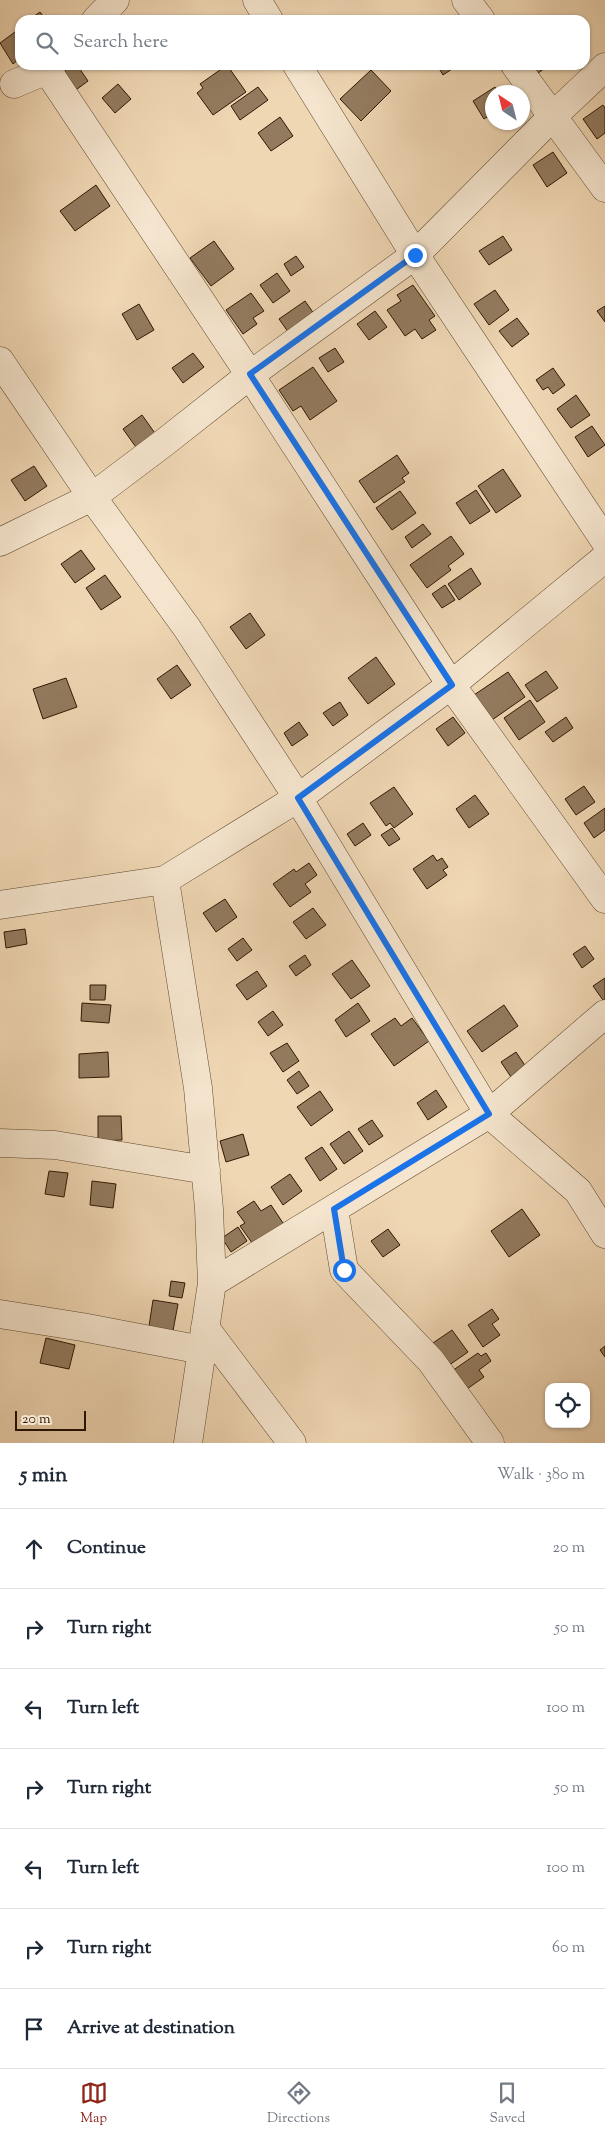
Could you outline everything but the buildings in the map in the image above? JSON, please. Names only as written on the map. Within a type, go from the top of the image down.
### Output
[{"type":"street","points":[[101,15],[115,0]]},
{"type":"street","points":[[257,0],[266,15]]},
{"type":"street","points":[[466,0],[477,15]]},
{"type":"street","points":[[0,542],[92,497],[250,374],[415,255],[553,116],[605,67]]},
{"type":"street","points":[[14,84],[46,70]]},
{"type":"street","points":[[51,70],[452,685],[605,900]]},
{"type":"street","points":[[300,70],[415,255],[605,541]]},
{"type":"street","points":[[519,70],[605,188]]},
{"type":"street","points":[[0,361],[92,497],[187,628],[298,798],[489,1114],[578,1191],[605,1234]]},
{"type":"street","points":[[0,905],[165,880],[298,798],[452,685],[605,558]]},
{"type":"street","points":[[165,880],[198,1088],[210,1209],[212,1283],[188,1443]]},
{"type":"street","points":[[212,1283],[489,1114],[605,1014]]},
{"type":"street","points":[[0,1143],[54,1145],[206,1170]]},
{"type":"street","points":[[334,1209],[344,1270],[431,1361],[490,1443]]},
{"type":"street","points":[[0,1314],[82,1327],[203,1339],[292,1443]]},
{"type":"route","points":[[344,1270],[334,1209],[489,1114],[298,798],[452,685],[250,374],[415,255]]}]
